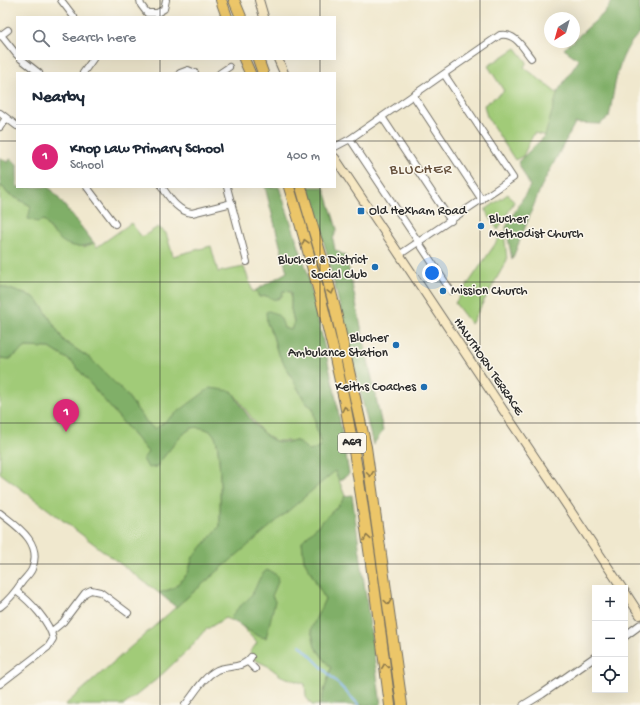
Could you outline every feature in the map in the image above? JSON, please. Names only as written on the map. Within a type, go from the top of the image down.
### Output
[{"type":"highway","points":[[221,0],[228,16]]},
{"type":"highway","points":[[234,0],[241,16]]},
{"type":"highway","points":[[244,60],[250,72]]},
{"type":"highway","points":[[258,60],[263,72]]},
{"type":"highway","name":"A69","points":[[289,188],[323,310],[354,450],[370,554],[390,705]]},
{"type":"highway","name":"A69","points":[[301,188],[335,308],[366,447],[402,705]]},
{"type":"main road","points":[[259,0],[264,16]]},
{"type":"main road","points":[[278,60],[284,72]]},
{"type":"main road","name":"HAWTHORN TERRACE","points":[[336,159],[620,585]]},
{"type":"main road","points":[[628,597],[640,615]]},
{"type":"street","points":[[61,0],[73,16]]},
{"type":"street","points":[[140,0],[141,6],[147,13],[157,13],[164,10],[166,0]]},
{"type":"street","points":[[8,30],[1,36],[16,54]]},
{"type":"street","points":[[336,146],[350,139],[500,35],[505,34],[512,36],[531,58]]},
{"type":"street","points":[[22,60],[38,72]]},
{"type":"street","points":[[84,72],[92,60]]},
{"type":"street","points":[[222,72],[229,67]]},
{"type":"street","points":[[183,72],[188,70],[193,72]]},
{"type":"street","points":[[400,255],[513,178],[444,74]]},
{"type":"street","points":[[413,95],[482,200]]},
{"type":"street","points":[[0,113],[16,125]]},
{"type":"street","points":[[382,117],[451,221]]},
{"type":"street","points":[[0,127],[6,118]]},
{"type":"street","points":[[350,139],[420,242],[451,291]]},
{"type":"street","points":[[88,188],[115,224]]},
{"type":"street","points":[[163,188],[175,205],[185,212],[192,212],[232,203]]},
{"type":"street","points":[[227,188],[246,262]]},
{"type":"street","points":[[0,513],[21,529],[30,540],[34,549],[34,558],[31,570],[16,591],[0,607]]},
{"type":"street","points":[[52,630],[63,622],[85,593],[91,590],[100,592],[128,613]]},
{"type":"street","points":[[0,684],[48,647],[54,639],[52,630],[26,598],[16,591]]},
{"type":"street","points":[[628,634],[640,625]]},
{"type":"street","points":[[185,705],[202,682],[217,670],[241,665],[249,659],[256,669]]},
{"type":"street","points":[[524,705],[592,659]]},
{"type":"green space","points":[[613,0],[640,0],[640,33],[632,41],[621,61],[609,117],[600,124],[575,123],[541,187],[512,260],[506,227],[530,186],[518,162],[545,136],[558,91],[579,60],[564,49],[580,48],[580,35],[603,14]]},
{"type":"green space","points":[[516,48],[527,62],[524,67],[564,99],[547,136],[534,133],[523,156],[515,160],[487,117],[484,105],[504,91],[488,66]]},
{"type":"green space","points":[[0,157],[8,163],[10,159],[16,163],[16,188],[49,188],[52,190],[94,243],[85,246],[77,246],[64,243],[44,220],[37,222],[28,219],[31,206],[7,193],[3,187],[0,186]]},
{"type":"green space","points":[[0,186],[3,187],[7,193],[31,206],[44,220],[53,233],[84,247],[94,243],[97,247],[131,223],[142,237],[158,227],[166,233],[173,256],[211,246],[218,272],[244,267],[253,292],[256,290],[259,297],[266,296],[278,299],[282,296],[282,291],[291,292],[291,309],[294,322],[291,330],[267,323],[273,336],[277,351],[306,403],[313,408],[321,446],[310,452],[297,441],[275,441],[262,432],[232,391],[176,415],[155,430],[148,424],[126,394],[91,359],[64,341],[42,306],[34,297],[0,286]]},
{"type":"green space","points":[[265,188],[279,188],[307,271],[335,393],[349,474],[339,481],[335,471],[176,607],[159,593],[174,588],[188,573],[193,557],[220,526],[219,464],[217,441],[214,435],[204,428],[198,427],[188,430],[156,467],[148,468],[143,459],[148,452],[72,362],[50,348],[26,347],[10,359],[0,358],[0,286],[34,297],[42,306],[64,341],[91,359],[126,394],[148,424],[155,429],[210,388],[232,391],[250,419],[262,432],[275,441],[297,441],[310,451],[321,446],[313,408],[306,403],[277,351],[273,336],[267,323],[266,312],[269,311],[280,317],[284,328],[291,330],[294,322],[291,309],[291,292],[283,291],[282,295],[274,299],[266,296],[259,297],[256,290],[287,272]]},
{"type":"green space","points":[[308,188],[324,188],[337,229],[333,239],[335,250],[346,256],[383,431],[373,445],[327,254]]},
{"type":"green space","points":[[508,194],[514,202],[498,230],[485,210]]},
{"type":"green space","points":[[504,231],[507,260],[471,324],[455,303]]},
{"type":"green space","points":[[26,347],[50,348],[72,362],[148,452],[156,467],[188,430],[198,427],[204,428],[214,435],[217,442],[219,465],[220,527],[193,557],[188,573],[174,588],[159,593],[0,473],[0,358],[10,359]]},
{"type":"green space","points":[[335,470],[345,496],[341,503],[302,541],[304,560],[325,599],[311,630],[315,647],[331,668],[320,705],[312,705],[306,697],[305,684],[281,676],[268,666],[255,660],[250,652],[257,643],[240,624],[225,618],[204,631],[190,648],[157,679],[124,705],[65,705],[176,607]]},
{"type":"green space","points":[[352,495],[381,705],[320,705],[331,668],[315,647],[311,629],[325,599],[304,560],[302,541],[341,503],[345,496]]},
{"type":"green space","points":[[267,570],[277,575],[278,582],[272,596],[275,601],[266,638],[253,633],[231,620],[234,612],[252,594],[260,578]]},
{"type":"waterway","points":[[300,645],[359,705]]},
{"type":"place","name":"Old Hexham Road","points":[[361,211]]},
{"type":"place","name":"Blucher Methodist Church","points":[[481,226]]},
{"type":"place","name":"Blucher & District Social Club","points":[[375,267]]},
{"type":"place","name":"Mission Church","points":[[443,291]]},
{"type":"place","name":"Blucher Ambulance Station","points":[[396,345]]},
{"type":"place","name":"Keiths Coaches","points":[[424,387]]},
{"type":"place","name":"Knop Law Primary School","points":[[66,432]]},
{"type":"district","name":"BLUCHER","points":[[421,170]]}]
